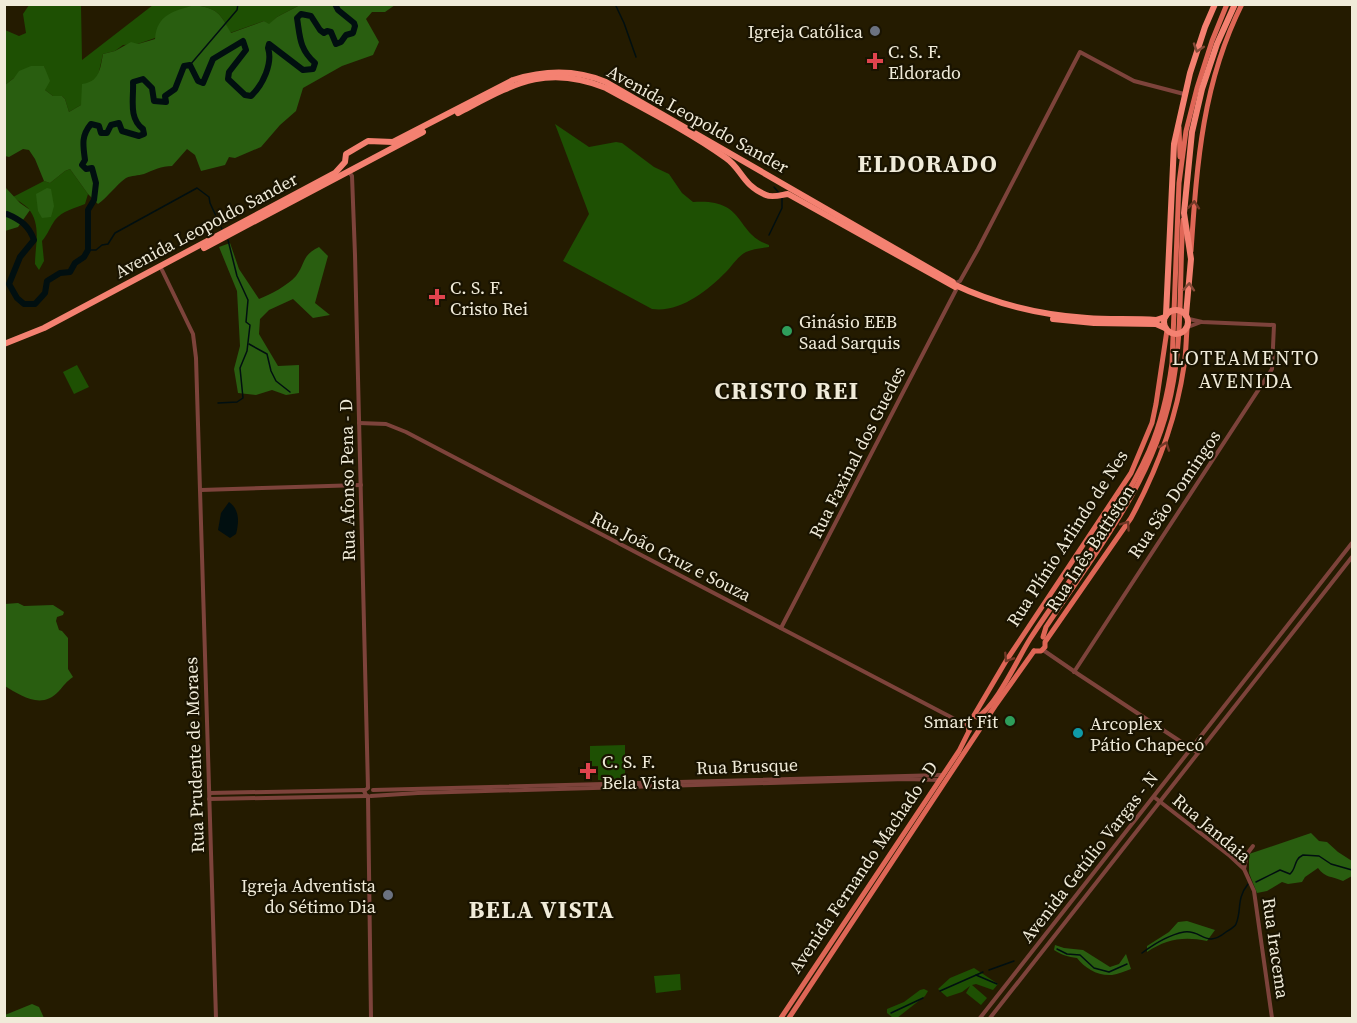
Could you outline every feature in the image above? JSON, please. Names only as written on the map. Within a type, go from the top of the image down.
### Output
[{"type":"highway","points":[[1215,4],[1205,27],[1184,94],[1174,144],[1165,316],[1166,329],[1176,334],[1187,328],[1188,317],[1191,259],[1184,213],[1189,149],[1195,112],[1217,44],[1235,4]]},
{"type":"highway","name":"Avenida Leopoldo Sander","points":[[4,346],[44,328],[335,173],[345,162],[346,154],[350,151],[372,141],[393,142],[513,80],[548,72],[570,72],[606,82],[953,282],[955,286],[988,299],[1049,314],[1088,318],[1156,320],[1165,316]]},
{"type":"highway","name":"Avenida Leopoldo Sander","points":[[4,346],[54,327],[510,86],[546,77],[575,78],[606,88],[713,149],[729,160],[744,181],[767,196],[788,194],[955,286],[1006,308],[1046,317],[1094,323],[1156,324],[1166,329]]},
{"type":"highway","points":[[372,141],[378,146],[380,154]]},
{"type":"highway","points":[[345,162],[349,171]]},
{"type":"highway","points":[[744,181],[742,174],[744,170],[753,167]]},
{"type":"highway","points":[[775,196],[780,192],[782,183]]},
{"type":"highway","points":[[1148,319],[1160,313],[1166,297]]},
{"type":"highway","points":[[1165,316],[1175,309],[1183,311],[1188,317]]},
{"type":"main road","points":[[1179,183],[1186,131],[1197,88],[1227,4]]},
{"type":"main road","points":[[1191,259],[1199,152],[1207,100],[1231,28],[1242,4]]},
{"type":"main road","points":[[1176,342],[1168,393],[1150,449],[1129,491],[993,699],[983,713],[975,717],[982,725],[1034,651],[1043,650],[1046,627],[1141,480],[1169,406],[1176,342],[1179,126]]},
{"type":"main road","points":[[1177,303],[1184,213]]},
{"type":"main road","name":"Rua Inês Battiston","points":[[1044,640],[1052,636],[1136,509],[1160,459],[1176,411],[1185,364],[1187,328]]},
{"type":"main road","name":"Rua Plínio Arlindo de Nes","points":[[975,717],[1006,661],[1131,472],[1152,423],[1166,329]]},
{"type":"main road","points":[[1136,509],[1141,480]]},
{"type":"main road","points":[[1107,525],[1121,496],[1122,487]]},
{"type":"main road","points":[[1034,636],[1044,640]]},
{"type":"main road","points":[[1029,643],[1034,651]]},
{"type":"main road","name":"Avenida Fernando Machado - D","points":[[944,779],[959,751],[967,728],[967,721],[975,717]]},
{"type":"main road","name":"Avenida Fernando Machado - D","points":[[789,1018],[944,779],[982,725]]},
{"type":"main road","points":[[967,728],[977,732]]},
{"type":"main road","name":"Avenida Fernando Machado - D","points":[[781,1018],[922,813]]},
{"type":"street","name":"Rua Faxinal dos Guedes","points":[[780,628],[955,286],[965,273],[1080,52],[1134,81],[1184,94]]},
{"type":"street","name":"Rua Afonso Pena - D","points":[[349,171],[352,176],[361,485],[371,1018]]},
{"type":"street","name":"Rua Prudente de Moraes","points":[[162,270],[194,339],[201,490],[216,1018]]},
{"type":"street","points":[[1188,317],[1202,322]]},
{"type":"street","points":[[1187,328],[1202,322]]},
{"type":"street","name":"Rua São Domingos","points":[[1074,672],[1272,369],[1274,325],[1202,322]]},
{"type":"street","name":"Rua João Cruz e Souza","points":[[359,423],[386,424],[406,432],[967,728]]},
{"type":"street","points":[[201,490],[361,485]]},
{"type":"street","name":"Avenida Getúlio Vargas - N","points":[[980,1018],[1353,543]]},
{"type":"street","name":"Avenida Getúlio Vargas - N","points":[[990,1018],[1353,557]]},
{"type":"street","points":[[1043,650],[1198,753]]},
{"type":"street","name":"Rua Brusque","points":[[209,799],[368,792],[920,777],[944,779]]},
{"type":"street","points":[[1166,793],[1171,784],[1168,779]]},
{"type":"street","name":"Rua Brusque","points":[[209,793],[368,792]]},
{"type":"street","name":"Rua Jandaia","points":[[1154,797],[1236,860],[1250,881]]},
{"type":"street","points":[[1244,869],[1247,854],[1252,846]]},
{"type":"street","name":"Rua Iracema","points":[[1250,881],[1254,891],[1272,1018]]},
{"type":"green space","points":[[29,5],[81,5],[82,60],[153,5],[195,5],[155,38],[138,44],[123,45],[115,51],[103,54],[98,76],[91,83],[81,105],[69,112],[62,96],[53,96],[45,90],[44,66],[14,78],[5,85],[5,30],[19,36],[26,33],[23,14]]},
{"type":"green space","points":[[195,5],[300,5],[277,17],[269,25],[264,21],[230,33],[217,13]]},
{"type":"green space","points":[[195,5],[218,13],[231,33],[264,21],[269,24],[300,5],[395,5],[385,12],[372,12],[366,19],[379,42],[373,55],[342,66],[303,88],[296,111],[261,147],[235,158],[229,157],[225,165],[201,171],[195,155],[187,149],[172,166],[161,167],[126,178],[98,204],[70,169],[50,183],[44,181],[29,150],[23,149],[9,157],[5,156],[5,85],[19,71],[31,66],[44,66],[50,81],[45,90],[53,96],[62,96],[69,112],[81,105],[82,84],[95,78],[100,70],[103,54],[115,51],[131,42],[138,44],[155,39],[156,31],[163,19],[174,12]]},
{"type":"green space","points":[[555,124],[589,147],[622,143],[654,167],[669,174],[682,193],[693,202],[723,205],[732,211],[750,233],[769,247],[746,252],[702,293],[673,308],[662,309],[652,309],[563,261],[589,214]]},
{"type":"green space","points":[[70,169],[88,194],[85,204],[65,212],[55,220],[42,241],[44,261],[39,270],[35,264],[37,235],[35,221],[28,208],[13,197],[44,181],[50,183]]},
{"type":"green space","points":[[5,187],[30,210],[18,227],[5,231]]},
{"type":"green space","points":[[47,188],[51,189],[54,206],[51,217],[42,218],[38,211],[36,194]]},
{"type":"green space","points":[[230,243],[239,269],[259,299],[292,280],[313,250],[319,247],[328,256],[315,303],[330,315],[313,318],[293,299],[269,310],[260,319],[259,334],[278,366],[299,365],[299,393],[286,395],[272,390],[256,395],[238,393],[234,369],[240,346],[237,291],[219,247]]},
{"type":"green space","points":[[77,365],[89,387],[74,394],[63,372]]},
{"type":"green space","points":[[18,603],[24,606],[53,605],[64,612],[63,615],[57,617],[56,621],[59,630],[68,638],[68,669],[73,677],[46,700],[25,697],[5,686],[5,604]]},
{"type":"green space","points":[[625,745],[625,780],[598,780],[598,766],[590,766],[590,746]]},
{"type":"green space","points":[[1311,833],[1319,841],[1327,842],[1352,861],[1352,876],[1343,881],[1326,875],[1318,868],[1302,882],[1288,884],[1282,882],[1267,891],[1257,893],[1249,873],[1249,854]]},
{"type":"green space","points":[[1187,921],[1215,930],[1207,941],[1176,940],[1161,944],[1147,952],[1147,946],[1169,932],[1178,922]]},
{"type":"green space","points":[[1055,945],[1083,950],[1110,967],[1119,964],[1126,954],[1131,969],[1112,975],[1096,973],[1077,958],[1054,950]]},
{"type":"green space","points":[[974,968],[998,984],[993,990],[976,984],[972,985],[987,998],[981,1005],[966,993],[970,986],[962,992],[947,997],[938,989],[950,978]]},
{"type":"green space","points":[[680,974],[681,990],[656,993],[654,976]]},
{"type":"green space","points":[[924,989],[928,991],[925,996],[897,1018],[887,1013],[887,1009],[904,1002]]},
{"type":"green space","points":[[32,1004],[39,1007],[44,1018],[5,1018],[5,1015]]},
{"type":"shaded area","points":[[229,502],[237,512],[238,521],[236,534],[230,538],[218,530],[221,513]]},
{"type":"waterway","points":[[190,65],[237,10],[238,4]]},
{"type":"waterway","points":[[4,215],[7,214],[24,224],[34,240],[20,257],[9,284],[17,298],[24,304],[35,304],[45,293],[47,281],[60,273],[70,272],[75,263],[84,257],[88,250],[88,210],[94,200],[96,183],[92,168],[86,169],[82,165],[85,160],[84,141],[91,124],[99,126],[101,133],[107,133],[111,125],[119,123],[122,131],[139,136],[144,134],[135,119],[133,82],[143,79],[152,88],[154,101],[166,102],[165,96],[175,89],[184,66],[190,65],[198,81],[203,83],[213,59],[243,41],[246,50],[229,72],[228,79],[245,95],[251,96],[266,74],[269,44],[303,70],[313,69],[315,63],[303,47],[297,18],[301,14],[311,16],[320,30],[324,33],[331,32],[336,44],[341,42],[346,35],[353,33],[355,26],[338,10],[335,4]]},
{"type":"waterway","points":[[615,4],[636,57]]},
{"type":"waterway","points":[[774,187],[779,193]]},
{"type":"waterway","points":[[88,250],[96,250],[108,244],[115,233],[197,188],[209,197],[222,229]]},
{"type":"waterway","points":[[769,235],[782,208],[782,197]]},
{"type":"waterway","points":[[218,403],[237,402],[243,398],[240,368],[247,351],[250,325],[246,322],[248,300],[237,276],[228,240]]},
{"type":"waterway","points":[[249,344],[267,354],[276,381],[290,392]]},
{"type":"waterway","points":[[1256,882],[1280,870],[1290,874],[1298,859],[1303,855],[1319,856],[1331,864],[1352,870]]},
{"type":"waterway","points":[[1142,953],[1162,940],[1184,932],[1195,933],[1208,939],[1219,937],[1235,925],[1242,895],[1248,884]]},
{"type":"waterway","points":[[1057,949],[1067,954],[1080,955],[1094,968],[1109,972],[1127,964]]},
{"type":"waterway","points":[[989,970],[1014,961]]},
{"type":"waterway","points":[[940,991],[983,972]]},
{"type":"waterway","points":[[976,975],[997,984]]},
{"type":"waterway","points":[[891,1013],[923,998]]},
{"type":"place","name":"Igreja Católica","points":[[875,31]]},
{"type":"place","name":"C. S. F. Eldorado","points":[[875,61]]},
{"type":"place","name":"C. S. F. Cristo Rei","points":[[437,297]]},
{"type":"place","name":"Ginásio EEB Saad Sarquis","points":[[787,331]]},
{"type":"place","name":"Smart Fit","points":[[1010,721]]},
{"type":"place","name":"Arcoplex Pátio Chapecó","points":[[1078,733]]},
{"type":"place","name":"C. S. F. Bela Vista","points":[[588,771]]},
{"type":"place","name":"Igreja Adventista do Sétimo Dia","points":[[388,895]]},
{"type":"district","name":"ELDORADO","points":[[928,163]]},
{"type":"district","name":"LOTEAMENTO AVENIDA","points":[[1246,370]]},
{"type":"district","name":"CRISTO REI","points":[[787,390]]},
{"type":"district","name":"BELA VISTA","points":[[542,909]]}]
